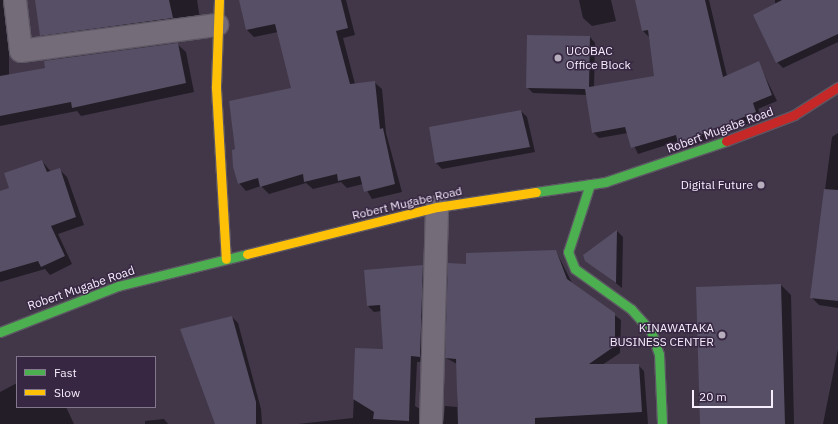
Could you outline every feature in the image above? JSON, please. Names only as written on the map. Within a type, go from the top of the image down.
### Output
[{"type":"street","points":[[15,0],[21,51],[217,26]]},
{"type":"street","points":[[219,0],[216,88],[226,259]]},
{"type":"street","name":"Robert Mugabe Road","points":[[0,332],[118,286],[437,207],[590,184],[714,146],[794,115],[838,87]]},
{"type":"street","points":[[590,184],[568,252],[575,269],[631,309],[651,331],[659,354],[662,424]]},
{"type":"street","points":[[431,424],[437,207]]},
{"type":"building","points":[[35,0],[169,0],[173,18],[40,36]]},
{"type":"building","points":[[239,0],[341,0],[348,28],[336,31],[350,84],[375,81],[380,129],[383,128],[395,184],[364,192],[360,176],[338,181],[337,174],[304,182],[303,174],[260,187],[258,178],[238,184],[233,167],[232,150],[235,149],[229,101],[291,88],[275,24],[246,30]]},
{"type":"building","points":[[635,0],[705,0],[723,77],[759,61],[772,95],[753,103],[756,112],[678,144],[676,135],[631,148],[625,127],[592,133],[585,89],[526,88],[527,35],[590,36],[589,87],[654,76],[648,30],[642,31]]},
{"type":"building","points":[[782,0],[838,0],[838,34],[776,63],[753,15]]},
{"type":"building","points":[[178,43],[186,83],[72,108],[71,102],[0,116],[0,76],[45,68],[44,61]]},
{"type":"building","points":[[521,110],[530,147],[435,163],[429,127]]},
{"type":"building","points":[[42,160],[47,172],[60,168],[76,217],[51,226],[65,256],[41,267],[38,261],[0,272],[0,191],[9,188],[4,173]]},
{"type":"building","points":[[824,189],[838,190],[838,301],[810,298]]},
{"type":"building","points":[[617,230],[616,283],[585,261],[583,255]]},
{"type":"building","points":[[556,250],[567,279],[615,313],[615,346],[589,364],[639,364],[642,412],[535,418],[535,424],[458,424],[456,359],[445,358],[448,263],[466,264],[466,253]]},
{"type":"building","points":[[423,265],[420,357],[411,356],[409,421],[373,419],[374,412],[353,399],[355,348],[383,349],[380,305],[367,306],[364,270]]},
{"type":"building","points":[[781,284],[785,424],[700,424],[696,287]]},
{"type":"building","points":[[232,316],[256,402],[256,424],[215,424],[180,329]]},
{"type":"traffic: fast","points":[[536,192],[605,182],[726,141]]},
{"type":"traffic: fast","points":[[590,184],[568,252],[575,269],[631,309],[651,331],[659,354],[662,424]]},
{"type":"traffic: fast","points":[[0,332],[118,286],[247,254]]},
{"type":"traffic: slow","points":[[219,0],[216,88],[226,259]]},
{"type":"traffic: slow","points":[[247,254],[437,207],[536,192]]},
{"type":"traffic: jam","points":[[726,141],[794,115],[838,87]]},
{"type":"place","name":"UCOBAC Office Block","points":[[558,58]]},
{"type":"place","name":"Digital Future","points":[[761,185]]},
{"type":"place","name":"KINAWATAKA BUSINESS CENTER","points":[[722,335]]}]
